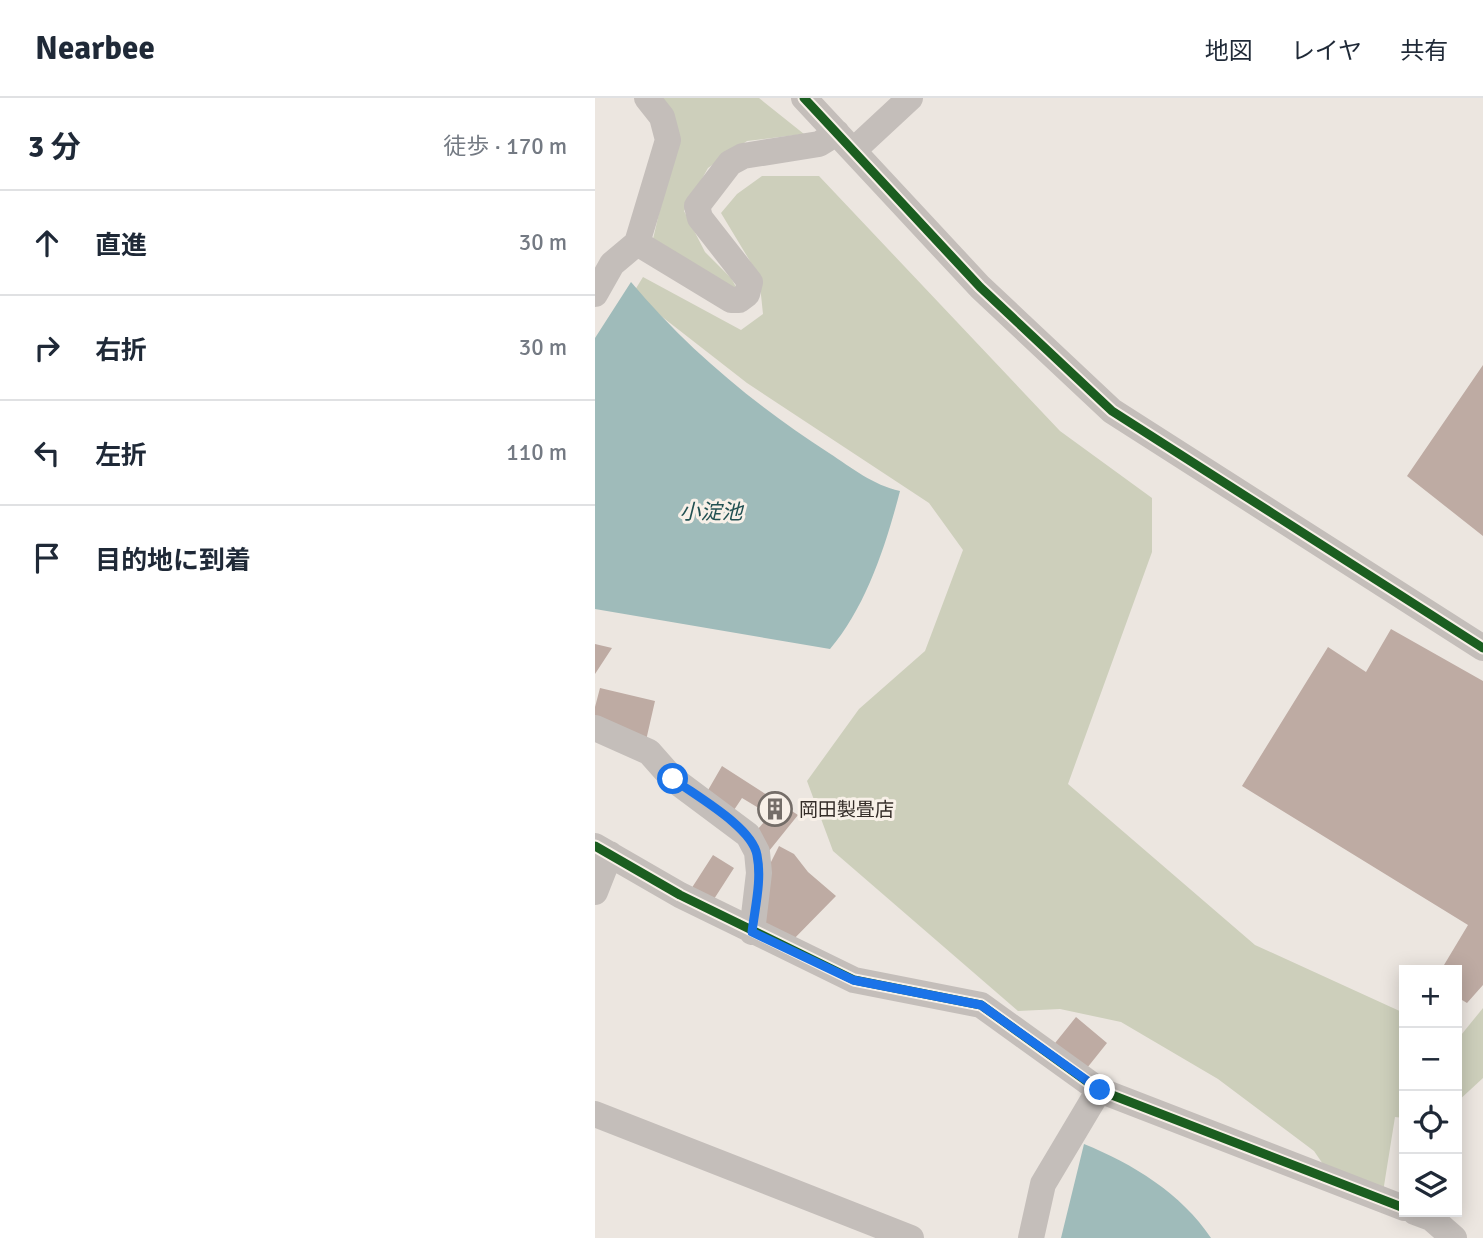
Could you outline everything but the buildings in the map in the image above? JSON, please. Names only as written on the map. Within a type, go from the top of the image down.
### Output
[{"type":"street","points":[[595,294],[613,264],[637,243],[668,140],[662,117],[647,98]]},
{"type":"street","points":[[804,98],[980,287],[1112,411],[1483,648]]},
{"type":"street","points":[[637,243],[730,300],[739,300],[747,294],[750,282],[700,218],[697,206],[730,163],[743,156],[846,142],[910,98]]},
{"type":"street","points":[[595,728],[649,752],[673,779],[748,835],[757,852],[759,873],[752,932]]},
{"type":"street","points":[[595,892],[602,850],[752,932],[853,980],[981,1005],[1100,1090],[1399,1206]]},
{"type":"street","points":[[1031,1238],[1043,1184],[1100,1090]]},
{"type":"street","points":[[595,1114],[911,1238]]},
{"type":"street","points":[[1428,1217],[1454,1238]]},
{"type":"green space","points":[[663,98],[759,98],[804,134],[747,141],[708,168],[684,211],[705,252],[731,278],[736,287],[727,288],[653,239],[661,205]]},
{"type":"green space","points":[[762,176],[819,176],[1060,431],[1152,498],[1152,552],[1068,784],[1255,945],[1399,1011],[1399,1117],[1395,1117],[1383,1192],[1336,1183],[1314,1151],[1218,1079],[1121,1022],[1060,1009],[1018,1011],[833,851],[807,781],[859,709],[925,651],[963,550],[929,503],[747,383],[661,316],[635,290],[643,277],[741,330],[763,314],[759,276],[721,213],[737,194]]},
{"type":"green space","points":[[1483,1008],[1483,1078],[1462,1097],[1462,1091],[1462,1034]]},
{"type":"water","name":"小淀池","points":[[631,282],[675,330],[749,396],[854,470],[881,485],[900,491],[881,554],[864,595],[830,649],[595,609],[595,338]]},
{"type":"water","points":[[1084,1144],[1155,1182],[1185,1207],[1211,1238],[1061,1238]]},
{"type":"cycle path","points":[[804,98],[980,287],[1112,411],[1483,648]]},
{"type":"cycle path","points":[[595,846],[680,895],[854,980],[981,1005],[1099,1090],[1399,1206]]},
{"type":"place","name":"岡田製畳店","points":[[775,809]]},
{"type":"route","points":[[673,779],[748,835],[757,852],[759,873],[752,932],[853,980],[981,1005],[1100,1090]]}]
